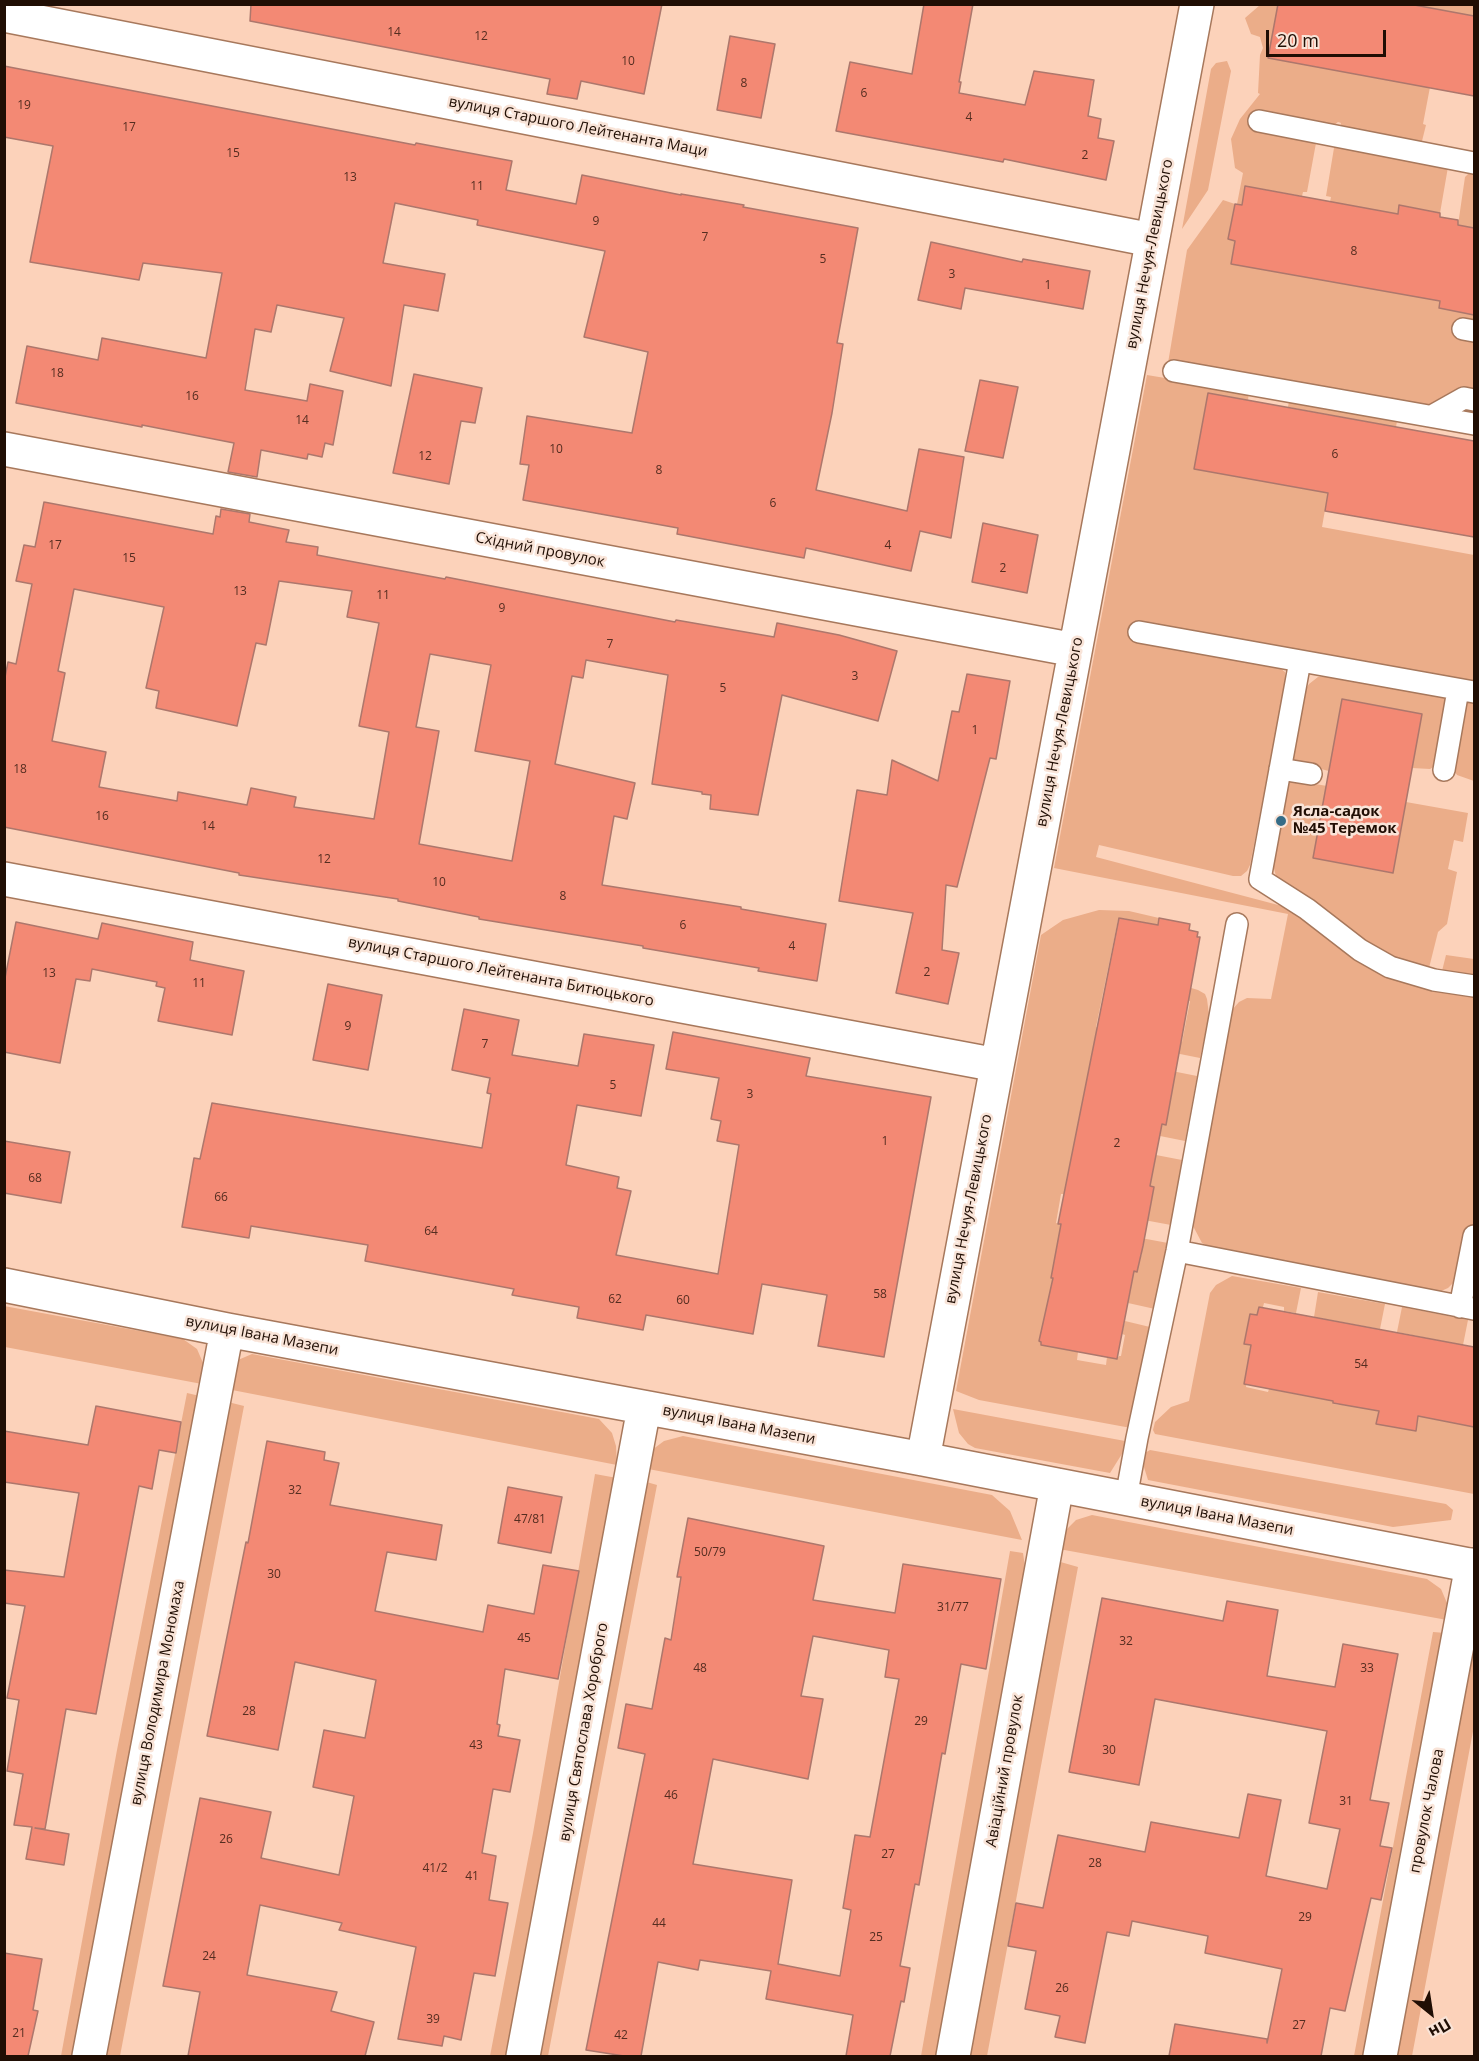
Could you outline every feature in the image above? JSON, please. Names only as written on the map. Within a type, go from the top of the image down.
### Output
[{"type":"street","name":"вулиця Нечуя-Левицького","points":[[923,1459],[1197,4]]},
{"type":"street","name":"вулиця Старшого Лейтенанта Маци","points":[[4,15],[1152,240]]},
{"type":"street","name":"Східний провулок","points":[[4,449],[1075,650]]},
{"type":"street","name":"вулиця Старшого Лейтенанта Битюцького","points":[[4,879],[997,1065]]},
{"type":"street","name":"вулиця Івана Мазепи","points":[[4,1285],[227,1330],[923,1459],[1473,1565]]},
{"type":"street","name":"вулиця Володимира Мономаха","points":[[89,2056],[227,1330]]},
{"type":"street","name":"вулиця Святослава Хороброго","points":[[523,2056],[644,1408]]},
{"type":"street","name":"Авіаційний провулок","points":[[953,2056],[1057,1485]]},
{"type":"street","name":"провулок Чалова","points":[[1380,2056],[1473,1565]]},
{"type":"lane","points":[[1259,121],[1474,163]]},
{"type":"lane","points":[[1174,371],[1474,424]]},
{"type":"lane","points":[[1432,416],[1464,398],[1474,400]]},
{"type":"lane","points":[[1139,632],[1466,691],[1444,770]]},
{"type":"lane","points":[[1300,661],[1260,879],[1307,909],[1360,950],[1390,968],[1434,980],[1474,986]]},
{"type":"lane","points":[[1280,769],[1311,774]]},
{"type":"lane","points":[[1126,1498],[1137,1437],[1178,1251],[1237,924]]},
{"type":"lane","points":[[1178,1251],[1467,1308],[1474,1236]]},
{"type":"shaded area","points":[[1260,5],[1278,5],[1268,58],[1430,87],[1422,141],[1416,145],[1339,134],[1341,123],[1338,122],[1313,142],[1316,143],[1307,192],[1303,192],[1302,196],[1245,186],[1242,205],[1237,204],[1243,173],[1235,168],[1231,139],[1240,119],[1260,94],[1258,93],[1260,55],[1263,48],[1260,37],[1251,34],[1245,18]]},
{"type":"shaded area","points":[[1409,5],[1474,5],[1474,16]]},
{"type":"shaded area","points":[[1227,61],[1231,71],[1208,190],[1182,229],[1211,69],[1216,63]]},
{"type":"shaded area","points":[[1345,141],[1448,167],[1440,213],[1400,205],[1398,214],[1330,202],[1331,197],[1326,196],[1334,148]]},
{"type":"shaded area","points":[[1474,173],[1474,228],[1458,225],[1465,177]]},
{"type":"shaded area","points":[[1223,200],[1235,204],[1228,239],[1235,241],[1231,264],[1440,301],[1439,308],[1474,315],[1474,421],[1168,363],[1187,250]]},
{"type":"shaded area","name":"Ясла-садок №45 Теремок","points":[[1147,375],[1249,392],[1248,400],[1208,393],[1194,469],[1328,493],[1322,527],[1474,555],[1474,682],[1134,624],[1131,639],[1276,665],[1285,672],[1286,680],[1247,871],[1241,876],[1233,876],[1099,845],[1096,857],[1282,906],[1431,989],[1474,996],[1474,1284],[1455,1281],[1448,1288],[1439,1292],[1212,1248],[1202,1243],[1193,1226],[1193,1219],[1232,1010],[1239,1002],[1247,998],[1271,999],[1288,914],[1054,868]]},
{"type":"shaded area","points":[[1289,401],[1397,421],[1396,427],[1288,407]]},
{"type":"shaded area","points":[[1328,676],[1447,695],[1435,766],[1430,769],[1412,768],[1422,714],[1343,699],[1329,771],[1288,761],[1302,695],[1309,684],[1318,677]]},
{"type":"shaded area","points":[[1467,699],[1474,701],[1474,781],[1457,775],[1454,770]]},
{"type":"shaded area","points":[[1286,779],[1327,786],[1313,858],[1392,873],[1406,802],[1468,813],[1463,842],[1454,840],[1448,869],[1457,872],[1447,924],[1438,932],[1429,968],[1392,957],[1367,943],[1276,876],[1273,865]]},
{"type":"shaded area","points":[[1099,910],[1129,911],[1159,918],[1158,925],[1121,918],[1118,920],[1096,1027],[1100,1029],[1064,1194],[1061,1194],[1056,1223],[1063,1225],[1041,1345],[1078,1352],[1077,1360],[1106,1365],[1107,1357],[1117,1359],[1121,1356],[1125,1321],[1150,1327],[1131,1428],[979,1400],[956,1391],[1041,935],[1063,920]]},
{"type":"shaded area","points":[[1446,955],[1474,959],[1474,976],[1442,971]]},
{"type":"shaded area","points":[[1188,987],[1205,994],[1207,999],[1209,1015],[1200,1058],[1175,1053],[1178,1041],[1182,1042],[1190,1001],[1186,1000]]},
{"type":"shaded area","points":[[1172,1071],[1197,1076],[1185,1141],[1160,1136],[1162,1124],[1165,1125]]},
{"type":"shaded area","points":[[1156,1155],[1182,1160],[1171,1225],[1144,1220],[1150,1208],[1154,1187],[1150,1186]]},
{"type":"shaded area","points":[[1141,1238],[1168,1243],[1155,1309],[1128,1303],[1134,1271],[1137,1271],[1142,1253]]},
{"type":"shaded area","points":[[1232,1276],[1301,1288],[1296,1313],[1284,1311],[1284,1307],[1264,1303],[1263,1307],[1259,1307],[1257,1315],[1250,1314],[1244,1344],[1251,1345],[1246,1387],[1333,1401],[1333,1404],[1379,1409],[1377,1424],[1416,1430],[1418,1416],[1474,1427],[1474,1494],[1155,1434],[1153,1430],[1155,1422],[1171,1407],[1189,1401],[1210,1293],[1216,1285]]},
{"type":"shaded area","points":[[1318,1292],[1385,1304],[1380,1329],[1314,1317]]},
{"type":"shaded area","points":[[4,1306],[183,1339],[197,1349],[203,1363],[202,1384],[5,1347]]},
{"type":"shaded area","points":[[1402,1307],[1468,1320],[1463,1345],[1397,1332]]},
{"type":"shaded area","points":[[252,1354],[599,1419],[612,1433],[616,1446],[617,1465],[227,1389],[238,1360]]},
{"type":"shaded area","points":[[187,1393],[200,1396],[77,2056],[61,2056],[117,1750]]},
{"type":"shaded area","points":[[224,1401],[244,1406],[120,2056],[100,2056]]},
{"type":"shaded area","points":[[953,1409],[1125,1441],[1125,1449],[1110,1473],[975,1448],[968,1444],[959,1433]]},
{"type":"shaded area","points":[[683,1436],[992,1495],[1010,1511],[1022,1540],[643,1468],[648,1453],[664,1441]]},
{"type":"shaded area","points":[[1150,1450],[1446,1504],[1453,1510],[1451,1520],[1393,1527],[1148,1480],[1143,1464],[1143,1454]]},
{"type":"shaded area","points":[[595,1474],[617,1478],[511,2056],[490,2056],[533,1833]]},
{"type":"shaded area","points":[[643,1481],[657,1485],[548,2056],[535,2056]]},
{"type":"shaded area","points":[[1092,1515],[1427,1579],[1441,1589],[1447,1603],[1447,1620],[1059,1549],[1063,1533],[1076,1520]]},
{"type":"shaded area","points":[[1010,1551],[1023,1553],[1026,1574],[940,2056],[921,2056]]},
{"type":"shaded area","points":[[1057,1561],[1078,1567],[987,2056],[964,2056]]},
{"type":"shaded area","points":[[1433,1632],[1446,1633],[1365,2056],[1354,2056]]},
{"type":"shaded area","points":[[1474,1638],[1474,1726],[1412,2056],[1393,2056]]},
{"type":"building","points":[[251,4],[662,4],[644,94],[581,81],[577,99],[547,94],[550,79],[250,21]]},
{"type":"building","points":[[924,4],[973,4],[959,93],[1025,105],[1034,71],[1094,80],[1088,116],[1101,119],[1098,138],[1114,141],[1106,180],[1004,159],[1003,162],[836,131],[850,62],[912,74]]},
{"type":"building","points":[[1278,4],[1409,4],[1474,16],[1474,96],[1268,58]]},
{"type":"building","points":[[730,36],[775,44],[761,118],[717,110]]},
{"type":"building","points":[[4,66],[415,145],[416,143],[512,161],[506,190],[576,204],[582,175],[858,228],[837,343],[843,344],[832,413],[816,490],[907,511],[919,449],[964,457],[951,538],[920,531],[911,571],[806,548],[804,558],[677,534],[678,528],[523,500],[529,465],[520,464],[527,416],[632,433],[648,352],[584,337],[605,251],[477,225],[478,220],[395,203],[383,263],[445,274],[438,311],[404,305],[391,386],[330,371],[344,318],[277,305],[271,332],[255,329],[245,390],[307,401],[310,384],[343,391],[333,445],[325,443],[322,457],[308,454],[307,459],[261,450],[257,477],[228,472],[234,443],[16,403],[27,346],[98,360],[102,338],[206,358],[222,273],[143,263],[139,280],[30,262],[53,146],[4,137]]},
{"type":"building","points":[[1245,186],[1398,214],[1399,205],[1440,213],[1440,217],[1458,220],[1458,225],[1474,228],[1474,315],[1439,308],[1440,301],[1231,264],[1235,241],[1228,239],[1235,204],[1242,205]]},
{"type":"building","points":[[931,242],[1022,262],[1023,259],[1090,271],[1083,309],[965,288],[961,309],[918,300]]},
{"type":"building","points":[[414,374],[482,388],[475,423],[461,421],[449,484],[393,473]]},
{"type":"building","points":[[980,380],[1018,387],[1003,458],[965,451]]},
{"type":"building","points":[[1208,393],[1474,441],[1474,537],[1325,511],[1328,493],[1194,469]]},
{"type":"building","points":[[44,502],[213,534],[216,516],[220,517],[221,509],[250,514],[249,522],[289,530],[286,542],[318,547],[317,555],[445,579],[446,577],[675,622],[676,620],[774,637],[777,623],[839,635],[897,651],[878,721],[782,695],[758,815],[710,809],[711,795],[652,784],[668,675],[586,660],[583,678],[572,676],[555,764],[635,783],[627,819],[614,816],[602,885],[741,907],[741,909],[826,924],[817,981],[758,971],[759,968],[643,948],[643,946],[479,919],[479,917],[398,901],[398,899],[239,875],[239,873],[4,827],[4,682],[8,662],[16,664],[32,584],[16,581],[24,545],[35,547]],"holes":[[[279,581],[352,591],[347,617],[379,623],[359,726],[389,732],[374,819],[294,807],[296,797],[251,788],[247,805],[178,792],[177,801],[99,787],[106,752],[52,741],[65,673],[58,671],[74,589],[164,607],[146,688],[159,691],[156,708],[237,726],[256,643],[266,645]],[[430,654],[491,665],[475,751],[530,761],[512,861],[419,844],[439,731],[416,727]]]},
{"type":"building","points":[[983,523],[1038,535],[1027,593],[972,582]]},
{"type":"building","points":[[967,674],[1010,681],[996,759],[990,758],[957,887],[946,885],[942,950],[959,953],[948,1004],[896,993],[913,913],[839,901],[857,790],[887,795],[892,760],[938,781],[952,711],[959,712]]},
{"type":"building","points":[[1342,699],[1422,714],[1393,873],[1313,858]]},
{"type":"building","points":[[1119,918],[1158,925],[1159,918],[1190,924],[1189,930],[1198,932],[1197,937],[1200,937],[1166,1125],[1162,1124],[1150,1186],[1154,1187],[1143,1246],[1137,1272],[1134,1271],[1117,1359],[1041,1345],[1039,1341],[1053,1278],[1051,1278],[1061,1224],[1058,1224]]},
{"type":"building","points":[[16,922],[98,939],[102,923],[193,942],[190,960],[244,971],[232,1035],[158,1021],[165,988],[156,986],[157,982],[92,969],[90,981],[76,979],[60,1063],[4,1052],[4,983]]},
{"type":"building","points":[[328,984],[382,995],[368,1070],[313,1060]]},
{"type":"building","points":[[464,1009],[519,1020],[512,1055],[578,1066],[584,1034],[654,1045],[641,1116],[577,1105],[566,1165],[619,1177],[617,1188],[631,1191],[616,1255],[718,1274],[739,1145],[717,1141],[721,1121],[711,1119],[719,1078],[666,1069],[673,1032],[810,1058],[806,1076],[931,1097],[884,1357],[818,1346],[827,1295],[762,1284],[753,1334],[646,1315],[643,1330],[577,1318],[579,1307],[512,1295],[514,1289],[365,1261],[368,1245],[251,1226],[249,1238],[182,1227],[194,1158],[200,1159],[212,1103],[482,1148],[491,1094],[487,1093],[490,1078],[452,1070]]},
{"type":"building","points":[[4,1141],[70,1152],[61,1203],[4,1193]]},
{"type":"building","points":[[1259,1307],[1474,1347],[1474,1427],[1418,1416],[1416,1431],[1376,1424],[1379,1411],[1244,1384],[1251,1345],[1244,1344],[1250,1314],[1257,1315]]},
{"type":"building","points":[[96,1406],[181,1422],[176,1453],[159,1450],[152,1489],[139,1486],[96,1714],[66,1709],[45,1829],[35,1828],[69,1834],[64,1865],[26,1859],[32,1827],[14,1825],[23,1774],[7,1771],[19,1700],[7,1698],[25,1606],[4,1603],[4,1570],[64,1577],[79,1493],[4,1482],[4,1431],[88,1445]]},
{"type":"building","points":[[267,1441],[325,1452],[324,1460],[339,1463],[330,1505],[442,1525],[436,1560],[387,1552],[375,1611],[483,1632],[488,1605],[534,1614],[543,1565],[579,1571],[558,1679],[505,1669],[497,1724],[500,1725],[498,1736],[520,1740],[510,1792],[493,1789],[482,1853],[496,1856],[489,1900],[508,1903],[495,1976],[474,1973],[461,2040],[444,2036],[442,2046],[398,2039],[416,1947],[339,1930],[342,1923],[260,1905],[247,1975],[337,1992],[331,2011],[374,2022],[365,2056],[188,2056],[200,1992],[163,1986],[200,1798],[271,1812],[261,1858],[339,1875],[354,1796],[313,1787],[324,1730],[365,1738],[376,1680],[295,1662],[278,1750],[207,1736]]},
{"type":"building","points":[[508,1487],[562,1497],[551,1553],[498,1543]]},
{"type":"building","points":[[688,1518],[824,1546],[813,1600],[895,1613],[903,1564],[1001,1579],[986,1669],[961,1664],[945,1754],[942,1753],[919,1885],[915,1884],[900,1966],[910,1968],[890,2056],[846,2056],[853,2015],[766,1999],[771,1971],[700,1960],[698,1970],[658,1962],[641,2056],[624,2056],[586,2050],[645,1754],[618,1748],[626,1704],[652,1709],[665,1638],[671,1640],[681,1577],[677,1577]],"holes":[[[813,1636],[889,1650],[885,1677],[899,1679],[870,1837],[855,1835],[843,1908],[851,1910],[840,1976],[778,1964],[792,1880],[693,1864],[713,1759],[808,1779],[823,1699],[801,1696]]]},
{"type":"building","points":[[1102,1598],[1223,1621],[1227,1601],[1278,1610],[1267,1676],[1335,1687],[1343,1644],[1398,1654],[1370,1800],[1389,1803],[1380,1846],[1392,1848],[1381,1900],[1371,1898],[1345,2011],[1330,2008],[1321,2056],[1169,2056],[1175,2024],[1267,2039],[1267,2043],[1282,1969],[1205,1953],[1208,1936],[1132,1921],[1129,1936],[1107,1932],[1085,2043],[1055,2037],[1060,2016],[1025,2009],[1036,1951],[1008,1946],[1016,1903],[1043,1908],[1058,1835],[1145,1852],[1151,1822],[1239,1838],[1248,1794],[1281,1800],[1266,1876],[1327,1889],[1340,1829],[1309,1823],[1327,1731],[1155,1699],[1139,1785],[1069,1772]]},
{"type":"building","points":[[4,1953],[42,1959],[33,2010],[38,2011],[28,2056],[4,2056]]},
{"type":"place","name":"Ясла-садок №45 Теремок","points":[[1281,821]]}]
